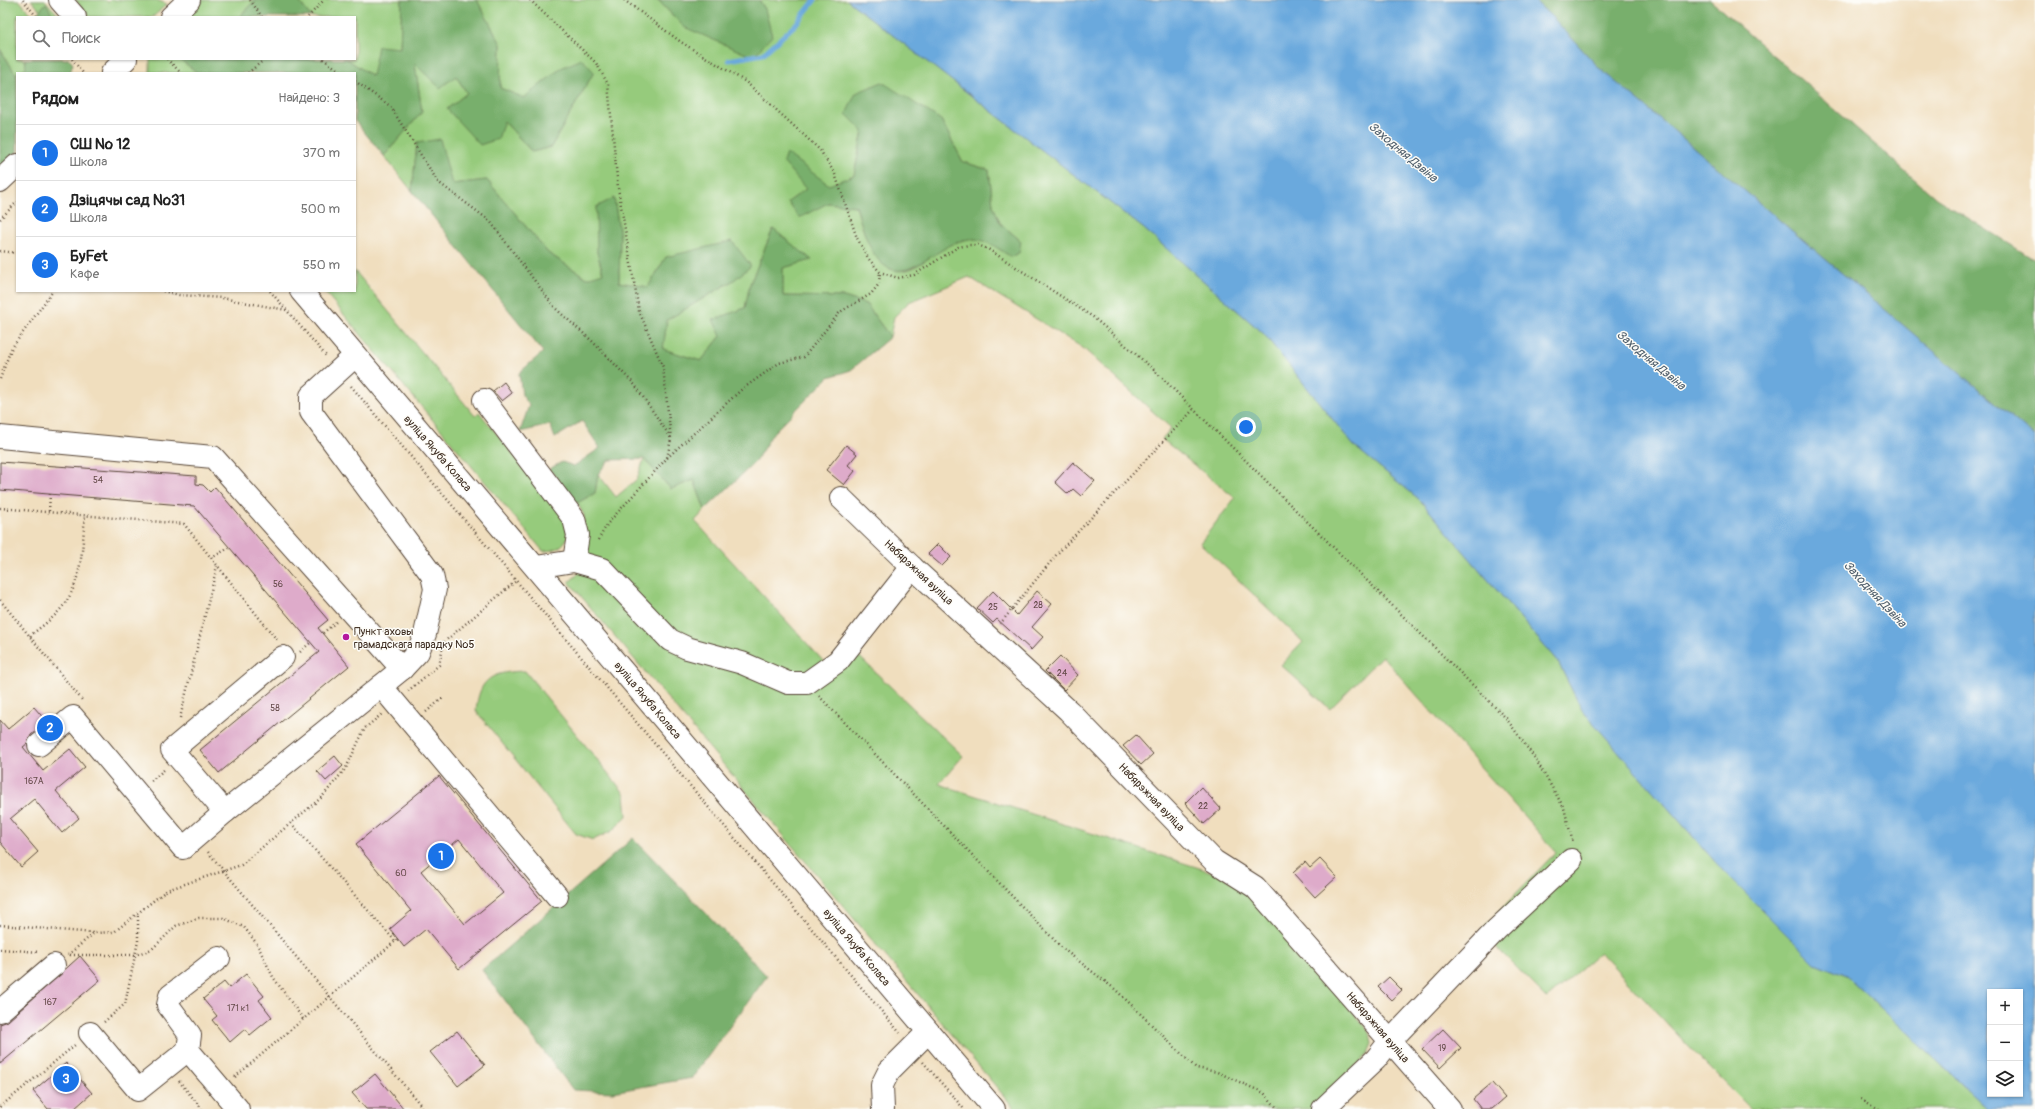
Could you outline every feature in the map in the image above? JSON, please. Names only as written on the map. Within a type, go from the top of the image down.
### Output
[{"type":"street","points":[[60,0],[74,16]]},
{"type":"street","points":[[172,16],[189,0]]},
{"type":"street","points":[[0,181],[16,166]]},
{"type":"street","name":"вуліца Якуба Коласа","points":[[302,292],[354,356],[536,567],[994,1109]]},
{"type":"street","points":[[39,745],[73,717],[183,848],[225,812],[381,686],[418,652],[425,634],[435,589],[432,575],[311,412],[311,396],[354,356]]},
{"type":"street","points":[[484,400],[574,519],[578,535],[580,562]]},
{"type":"street","points":[[0,437],[213,457],[402,668]]},
{"type":"street","name":"Набярэжная вуліца","points":[[841,498],[912,567],[990,636],[1069,711],[1214,861],[1254,887],[1450,1109]]},
{"type":"street","points":[[536,567],[580,562],[602,569],[670,640],[687,648],[742,663],[788,683],[807,683],[838,661],[912,567]]},
{"type":"street","points":[[225,812],[172,750],[281,650]]},
{"type":"street","points":[[381,686],[557,896]]},
{"type":"street","points":[[1323,1109],[1376,1059],[1390,1041],[1497,929],[1573,854]]},
{"type":"street","points":[[90,1033],[138,1090],[188,1050],[190,1035],[168,1005],[170,996],[219,958]]},
{"type":"street","points":[[0,1011],[61,960]]},
{"type":"street","points":[[883,1109],[882,1085],[889,1072],[928,1032]]},
{"type":"street","points":[[188,1050],[238,1109]]},
{"type":"path","points":[[23,0],[36,16]]},
{"type":"path","points":[[250,0],[261,16]]},
{"type":"path","points":[[309,16],[324,0]]},
{"type":"path","points":[[530,0],[596,63],[608,84],[618,188],[639,311],[663,367],[672,439],[666,458]]},
{"type":"path","points":[[624,0],[681,42],[746,82],[820,150],[835,174],[857,238],[868,258],[880,272],[898,278],[914,275],[958,247],[969,245],[988,249],[1093,317],[1153,369],[1506,718],[1536,760],[1564,808],[1573,854]]},
{"type":"path","points":[[73,60],[82,72]]},
{"type":"path","points":[[168,60],[180,72]]},
{"type":"path","points":[[249,72],[265,60]]},
{"type":"path","points":[[324,60],[342,72]]},
{"type":"path","points":[[356,82],[390,106],[438,182],[490,220],[555,308],[592,341],[635,385],[672,439]]},
{"type":"path","points":[[0,219],[16,203]]},
{"type":"path","points":[[0,251],[16,253]]},
{"type":"path","points":[[580,562],[608,523],[666,458],[741,390],[780,363],[804,357],[840,312],[871,294],[879,284],[880,272]]},
{"type":"path","points":[[0,379],[11,350],[52,292]]},
{"type":"path","points":[[167,292],[179,295],[222,298],[286,310]]},
{"type":"path","points":[[271,292],[892,1022],[964,1109]]},
{"type":"path","points":[[990,636],[1057,554],[1193,410]]},
{"type":"path","points":[[49,511],[50,494]]},
{"type":"path","points":[[0,508],[49,511],[184,524],[281,650]]},
{"type":"path","points":[[30,636],[59,612],[75,586],[81,562],[85,515]]},
{"type":"path","points":[[211,558],[229,548]]},
{"type":"path","points":[[180,719],[217,565]]},
{"type":"path","points":[[0,925],[94,933],[114,932],[168,890],[222,870],[241,866],[322,797],[346,768],[365,728],[438,665],[444,642],[516,581]]},
{"type":"path","points":[[807,683],[1062,948],[1116,990],[1196,1068],[1217,1072],[1264,1093],[1278,1109]]},
{"type":"path","points":[[421,716],[444,697]]},
{"type":"path","points":[[150,782],[178,758]]},
{"type":"path","points":[[221,1089],[397,940],[291,823]]},
{"type":"path","points":[[222,870],[424,1109]]},
{"type":"path","points":[[138,913],[138,941]]},
{"type":"path","points":[[61,960],[94,933]]},
{"type":"path","points":[[167,1066],[202,1109]]},
{"type":"path","points":[[1861,1099],[1879,1109]]},
{"type":"green space","points":[[0,0],[19,0],[33,16],[16,16],[16,60],[25,60],[26,67],[21,72],[16,72],[16,74],[0,49]]},
{"type":"green space","points":[[31,0],[45,0],[59,16],[45,16]]},
{"type":"green space","points":[[75,0],[105,0],[108,2],[110,0],[156,0],[167,4],[154,16],[89,16]]},
{"type":"green space","points":[[200,0],[255,0],[240,16],[183,16]]},
{"type":"green space","points":[[255,0],[298,0],[310,16],[240,16]]},
{"type":"green space","points":[[298,0],[402,0],[400,49],[372,76],[348,60],[356,60],[356,16],[310,16]]},
{"type":"green space","points":[[402,0],[477,0],[501,44],[500,88],[524,98],[561,68],[582,59],[594,72],[551,147],[532,152],[504,121],[498,139],[480,145],[447,109],[467,93],[456,76],[440,88],[415,64],[422,112],[384,156],[356,122],[356,72],[197,72],[180,60],[348,60],[372,76],[378,46],[400,48]]},
{"type":"green space","points":[[477,0],[658,0],[684,27],[765,9],[759,0],[847,0],[1143,228],[1264,334],[1354,446],[1420,500],[1558,662],[1582,710],[1725,873],[1815,963],[1847,976],[1988,1109],[1751,1109],[1691,1049],[1600,952],[1547,998],[1480,931],[1556,852],[1382,656],[1330,709],[1281,665],[1303,642],[1200,543],[1235,498],[1162,439],[1171,428],[1083,348],[969,277],[909,302],[894,317],[890,337],[866,304],[844,297],[783,296],[783,268],[811,260],[773,229],[750,284],[745,308],[714,320],[721,336],[701,361],[663,349],[667,320],[734,280],[666,257],[648,287],[619,282],[620,236],[614,198],[597,252],[603,274],[587,278],[548,253],[487,180],[452,184],[417,143],[412,191],[384,156],[422,112],[415,64],[455,75],[467,93],[447,109],[504,121],[532,152],[551,147],[594,72],[561,68],[524,98],[500,88],[501,44]],"holes":[[[941,120],[963,162],[989,170],[993,205],[1000,223],[1021,241],[1011,257],[997,247],[986,242],[969,239],[955,243],[941,250],[915,267],[902,271],[891,269],[881,263],[874,253],[863,229],[856,206],[828,203],[788,202],[806,189],[786,154],[829,186],[854,175],[863,131]]]},
{"type":"green space","points":[[658,0],[759,0],[765,9],[772,36],[753,57],[684,27]]},
{"type":"green space","points":[[1534,0],[1710,0],[1936,198],[2035,260],[2035,437],[1600,69],[1555,20]]},
{"type":"green space","points":[[46,3],[53,16],[35,16]]},
{"type":"green space","points":[[0,49],[16,74],[16,153],[0,168]]},
{"type":"green space","points":[[25,60],[70,60],[73,64],[70,72],[21,72],[26,67]]},
{"type":"green space","points":[[150,60],[180,60],[197,72],[150,72]]},
{"type":"green space","points":[[882,82],[941,120],[963,162],[989,170],[993,205],[1000,223],[1021,241],[1019,253],[1011,257],[986,242],[970,239],[951,245],[916,266],[900,270],[889,268],[880,262],[873,253],[863,229],[856,206],[828,203],[799,218],[788,202],[806,189],[783,162],[786,153],[829,185],[854,175],[863,131],[846,114],[856,93]]},
{"type":"green space","points":[[440,139],[452,184],[487,180],[548,253],[587,278],[603,273],[597,252],[596,207],[614,198],[620,236],[619,282],[648,287],[666,257],[732,241],[751,266],[734,280],[667,320],[663,349],[701,361],[721,336],[713,320],[745,308],[750,284],[773,229],[812,260],[783,268],[783,296],[844,297],[866,304],[890,337],[851,370],[829,377],[773,433],[755,462],[705,510],[694,480],[671,489],[644,459],[609,460],[598,474],[595,493],[577,503],[549,469],[562,462],[574,466],[600,448],[582,421],[555,438],[550,425],[520,432],[529,405],[522,395],[519,373],[543,352],[412,191],[417,143]]},
{"type":"green space","points":[[356,272],[475,416],[479,412],[564,516],[568,537],[561,546],[555,549],[543,551],[325,292],[356,292]]},
{"type":"green space","points":[[644,459],[671,489],[694,480],[705,510],[695,521],[825,663],[847,645],[963,756],[939,784],[1221,875],[1257,899],[1370,1032],[1372,1044],[1367,1055],[1311,1109],[1015,1109],[569,582],[596,558],[582,554],[584,515],[577,503],[595,493],[598,474],[616,497],[637,479]]},
{"type":"green space","points":[[525,671],[625,794],[627,816],[612,831],[593,840],[576,834],[476,711],[480,691],[484,684],[490,679],[496,675],[504,673]]},
{"type":"green space","points":[[633,838],[767,976],[692,1078],[612,1092],[573,1090],[482,970]]},
{"type":"water","name":"Заходняя Дзвіна","points":[[847,0],[1534,0],[1555,20],[1600,69],[2035,437],[2035,1109],[1988,1109],[1847,976],[1815,963],[1725,873],[1582,710],[1558,662],[1420,500],[1354,446],[1264,334],[1143,228]]},
{"type":"building","points":[[504,382],[512,393],[502,401],[493,391]]},
{"type":"building","points":[[846,445],[857,454],[848,465],[855,471],[844,485],[826,470]]},
{"type":"building","points":[[0,462],[196,476],[196,484],[203,485],[210,492],[215,487],[328,620],[318,628],[349,666],[219,773],[200,750],[319,652],[194,506],[0,490]]},
{"type":"building","points":[[1073,462],[1095,481],[1081,496],[1073,489],[1068,494],[1055,482]]},
{"type":"building","points":[[938,544],[951,557],[942,566],[928,554]]},
{"type":"building","points":[[993,591],[1017,615],[1037,591],[1052,604],[1032,627],[1043,637],[1031,650],[997,619],[993,623],[977,608]]},
{"type":"building","points":[[1060,656],[1078,675],[1064,690],[1045,671]]},
{"type":"building","points":[[34,707],[47,722],[31,735],[27,744],[23,747],[43,771],[70,749],[85,767],[56,791],[79,818],[62,833],[34,799],[10,819],[38,852],[21,867],[0,842],[0,720],[8,729]]},
{"type":"building","points":[[1136,735],[1153,754],[1141,765],[1123,746]]},
{"type":"building","points":[[335,756],[343,766],[326,781],[317,771]]},
{"type":"building","points":[[439,776],[542,901],[459,969],[426,929],[404,947],[390,929],[411,911],[356,844]],"holes":[[[459,839],[503,893],[465,924],[421,871]]]},
{"type":"building","points":[[1201,787],[1221,809],[1204,824],[1185,803]]},
{"type":"building","points":[[1320,859],[1337,877],[1315,897],[1293,873],[1305,862],[1310,868]]},
{"type":"building","points":[[80,956],[100,980],[0,1064],[0,1024],[8,1021]]},
{"type":"building","points":[[246,974],[264,996],[259,1000],[272,1017],[250,1035],[245,1029],[230,1042],[212,1020],[217,1016],[203,999],[224,982],[229,988]]},
{"type":"building","points":[[1389,977],[1402,990],[1391,1000],[1378,987]]},
{"type":"building","points":[[1443,1029],[1461,1048],[1440,1068],[1422,1049]]},
{"type":"building","points":[[457,1031],[485,1065],[458,1086],[430,1052]]},
{"type":"building","points":[[66,1063],[92,1093],[74,1109],[48,1109],[33,1091]]},
{"type":"building","points":[[375,1074],[404,1109],[366,1109],[352,1093]]},
{"type":"building","points":[[1492,1083],[1505,1098],[1492,1109],[1481,1109],[1473,1099]]},
{"type":"waterway","points":[[729,60],[763,54],[795,25],[815,0]]},
{"type":"place","name":"Пункт аховы грамадскага парадку №5","points":[[346,637]]},
{"type":"place","name":"Дзіцячы сад №31","points":[[50,728]]},
{"type":"place","name":"СШ № 12","points":[[441,856]]},
{"type":"place","name":"БуFet","points":[[66,1079]]}]
